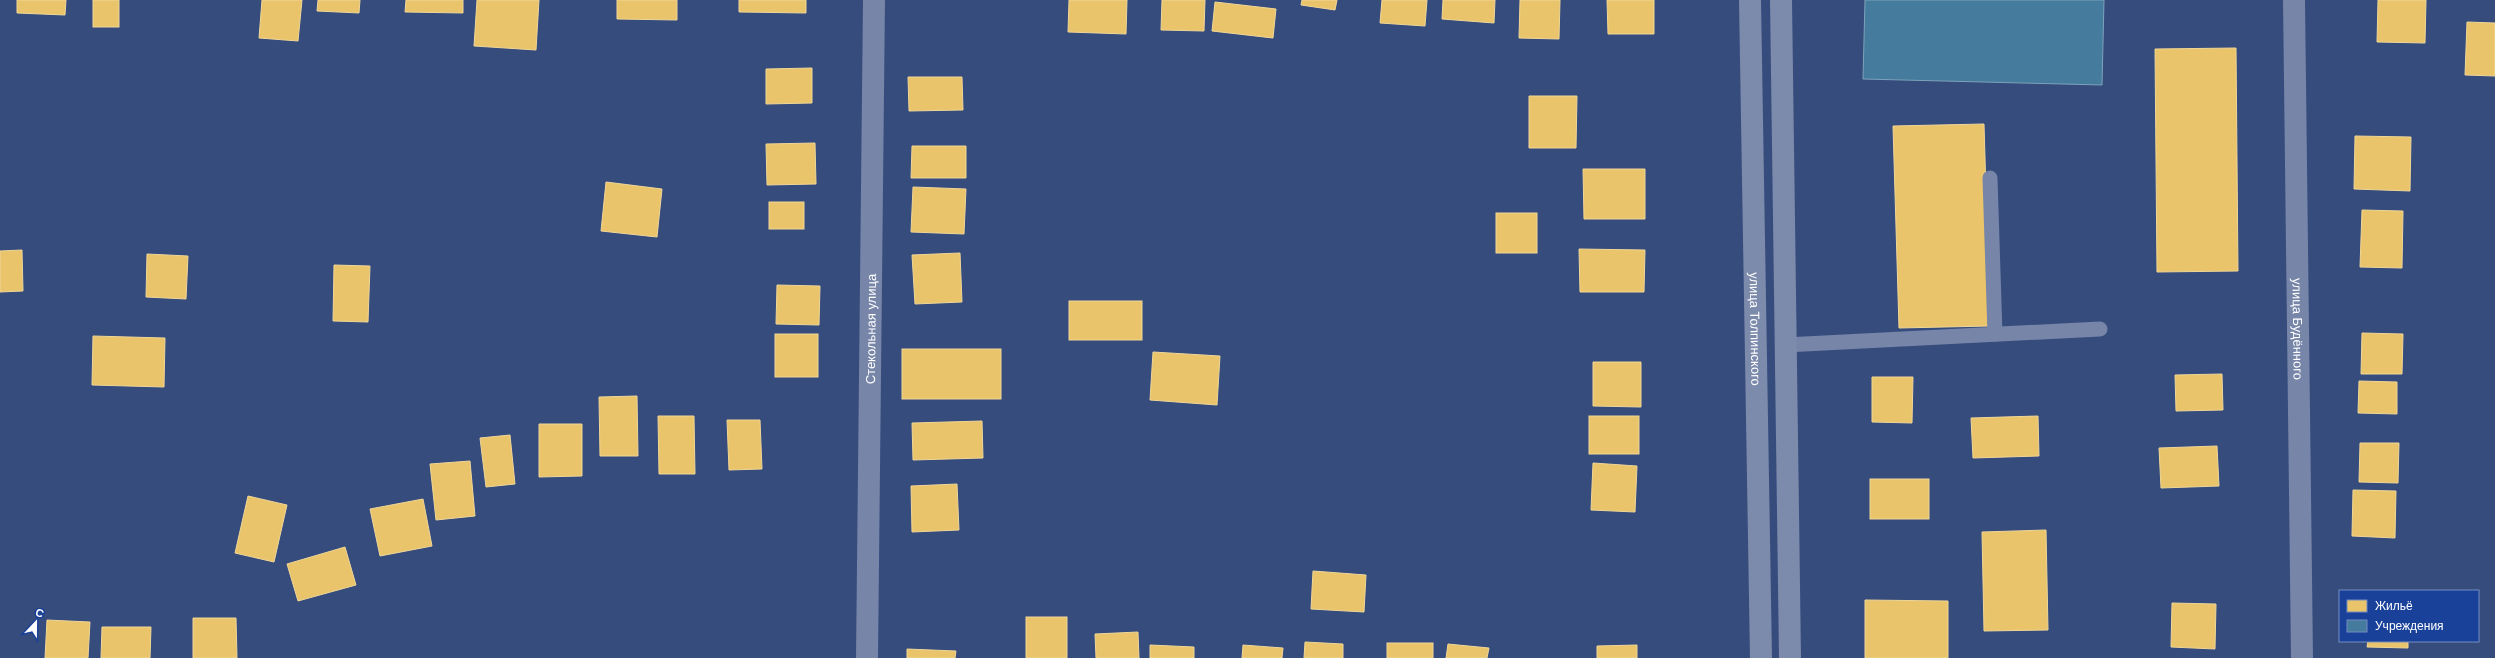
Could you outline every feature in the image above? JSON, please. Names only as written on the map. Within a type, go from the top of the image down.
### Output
[{"type":"main road","name":"улица Толпинского","points":[[1750,0],[1761,658]]},
{"type":"main road","points":[[1781,0],[1790,658]]},
{"type":"street","name":"Стекольная улица","points":[[867,658],[874,0]]},
{"type":"street","name":"улица Будённого","points":[[2294,0],[2302,658]]},
{"type":"lane","points":[[1990,178],[1995,334]]},
{"type":"lane","points":[[1785,345],[2100,329]]},
{"type":"building: Жильё","points":[[17,0],[66,0],[65,15],[17,13]]},
{"type":"building: Жильё","points":[[93,0],[119,0],[119,27],[93,27]]},
{"type":"building: Жильё","points":[[262,0],[302,0],[298,41],[259,38]]},
{"type":"building: Жильё","points":[[318,0],[360,0],[359,13],[317,11]]},
{"type":"building: Жильё","points":[[406,0],[463,0],[463,13],[405,12]]},
{"type":"building: Жильё","points":[[477,0],[539,0],[536,50],[474,46]]},
{"type":"building: Жильё","points":[[617,0],[677,0],[677,20],[617,19]]},
{"type":"building: Жильё","points":[[739,0],[806,0],[806,13],[739,12]]},
{"type":"building: Жильё","points":[[1069,0],[1127,0],[1126,34],[1068,32]]},
{"type":"building: Жильё","points":[[1162,0],[1205,0],[1204,31],[1161,30]]},
{"type":"building: Жильё","points":[[1302,0],[1337,0],[1335,10],[1301,5]]},
{"type":"building: Жильё","points":[[1382,0],[1427,0],[1425,26],[1380,23]]},
{"type":"building: Жильё","points":[[1443,0],[1495,0],[1494,23],[1442,19]]},
{"type":"building: Жильё","points":[[1520,0],[1560,0],[1559,39],[1519,38]]},
{"type":"building: Жильё","points":[[1607,0],[1654,0],[1654,34],[1608,34]]},
{"type":"building: Жильё","points":[[2378,0],[2426,0],[2425,43],[2377,42]]},
{"type":"building: Жильё","points":[[1215,2],[1276,9],[1273,38],[1212,31]]},
{"type":"building: Жильё","points":[[2467,22],[2495,23],[2495,76],[2465,75]]},
{"type":"building: Жильё","points":[[2236,48],[2238,271],[2157,272],[2155,49]]},
{"type":"building: Жильё","points":[[812,68],[812,103],[766,104],[766,69]]},
{"type":"building: Жильё","points":[[908,77],[962,77],[963,110],[909,111]]},
{"type":"building: Жильё","points":[[1529,96],[1577,96],[1576,148],[1529,148]]},
{"type":"building: Жильё","points":[[1984,124],[1990,326],[1899,328],[1893,126]]},
{"type":"building: Жильё","points":[[2355,136],[2411,137],[2410,191],[2354,189]]},
{"type":"building: Жильё","points":[[815,143],[816,184],[767,185],[766,144]]},
{"type":"building: Жильё","points":[[912,146],[966,146],[966,178],[911,178]]},
{"type":"building: Жильё","points":[[1583,169],[1645,169],[1645,219],[1584,219]]},
{"type":"building: Жильё","points":[[606,182],[662,189],[657,237],[601,231]]},
{"type":"building: Жильё","points":[[913,187],[966,189],[964,234],[911,232]]},
{"type":"building: Жильё","points":[[769,202],[804,202],[804,229],[769,229]]},
{"type":"building: Жильё","points":[[2362,210],[2403,211],[2402,268],[2360,267]]},
{"type":"building: Жильё","points":[[1496,213],[1537,213],[1537,253],[1496,253]]},
{"type":"building: Жильё","points":[[1579,249],[1645,250],[1644,292],[1580,292]]},
{"type":"building: Жильё","points":[[22,250],[23,291],[0,292],[0,251]]},
{"type":"building: Жильё","points":[[960,253],[962,302],[915,304],[912,255]]},
{"type":"building: Жильё","points":[[147,254],[188,256],[186,299],[146,297]]},
{"type":"building: Жильё","points":[[334,265],[370,266],[368,322],[333,321]]},
{"type":"building: Жильё","points":[[777,285],[820,286],[819,325],[776,324]]},
{"type":"building: Жильё","points":[[1069,301],[1142,301],[1142,340],[1069,340]]},
{"type":"building: Жильё","points":[[2362,333],[2403,334],[2402,374],[2361,374]]},
{"type":"building: Жильё","points":[[775,334],[818,334],[818,377],[775,377]]},
{"type":"building: Жильё","points":[[93,336],[165,338],[164,387],[92,385]]},
{"type":"building: Жильё","points":[[902,349],[1001,349],[1001,399],[902,399]]},
{"type":"building: Жильё","points":[[1153,352],[1220,356],[1217,405],[1150,400]]},
{"type":"building: Жильё","points":[[1593,362],[1641,362],[1641,407],[1593,406]]},
{"type":"building: Жильё","points":[[2222,374],[2223,410],[2176,411],[2175,375]]},
{"type":"building: Жильё","points":[[1872,377],[1913,377],[1912,423],[1872,422]]},
{"type":"building: Жильё","points":[[2359,381],[2397,382],[2397,414],[2358,413]]},
{"type":"building: Жильё","points":[[637,396],[638,456],[600,456],[599,397]]},
{"type":"building: Жильё","points":[[658,416],[694,416],[695,474],[659,474]]},
{"type":"building: Жильё","points":[[1589,416],[1639,416],[1639,454],[1589,454]]},
{"type":"building: Жильё","points":[[2038,416],[2039,456],[1973,458],[1971,418]]},
{"type":"building: Жильё","points":[[727,420],[760,420],[762,469],[729,470]]},
{"type":"building: Жильё","points":[[982,421],[983,458],[913,460],[912,423]]},
{"type":"building: Жильё","points":[[539,424],[582,424],[582,476],[539,477]]},
{"type":"building: Жильё","points":[[510,435],[515,484],[486,487],[480,438]]},
{"type":"building: Жильё","points":[[2360,443],[2399,443],[2398,483],[2359,482]]},
{"type":"building: Жильё","points":[[2217,446],[2219,486],[2161,488],[2159,448]]},
{"type":"building: Жильё","points":[[470,461],[475,516],[436,520],[430,464]]},
{"type":"building: Жильё","points":[[1593,463],[1637,466],[1635,512],[1591,510]]},
{"type":"building: Жильё","points":[[1870,479],[1929,479],[1929,519],[1870,519]]},
{"type":"building: Жильё","points":[[957,484],[959,530],[912,532],[911,486]]},
{"type":"building: Жильё","points":[[2353,490],[2396,491],[2395,538],[2352,536]]},
{"type":"building: Жильё","points":[[248,496],[287,505],[274,562],[235,553]]},
{"type":"building: Жильё","points":[[423,499],[432,546],[380,556],[370,509]]},
{"type":"building: Жильё","points":[[2046,530],[2048,630],[1984,631],[1982,532]]},
{"type":"building: Жильё","points":[[345,547],[356,585],[298,601],[287,564]]},
{"type":"building: Жильё","points":[[1313,571],[1366,575],[1364,612],[1311,609]]},
{"type":"building: Жильё","points":[[1865,600],[1948,601],[1948,658],[1865,658]]},
{"type":"building: Жильё","points":[[2172,603],[2216,604],[2215,649],[2171,647]]},
{"type":"building: Жильё","points":[[1026,617],[1067,617],[1067,658],[1026,658]]},
{"type":"building: Жильё","points":[[193,618],[236,618],[237,658],[193,658]]},
{"type":"building: Жильё","points":[[47,620],[90,622],[88,658],[45,658]]},
{"type":"building: Жильё","points":[[102,627],[151,627],[150,658],[101,658]]},
{"type":"building: Жильё","points":[[1138,632],[1139,658],[1096,658],[1095,634]]},
{"type":"building: Жильё","points":[[1305,642],[1343,644],[1343,658],[1304,658]]},
{"type":"building: Жильё","points":[[2368,642],[2408,642],[2408,648],[2367,647]]},
{"type":"building: Жильё","points":[[1387,643],[1433,643],[1433,658],[1387,658]]},
{"type":"building: Жильё","points":[[1448,644],[1489,648],[1487,658],[1446,658]]},
{"type":"building: Жильё","points":[[1150,645],[1194,647],[1194,658],[1150,658]]},
{"type":"building: Жильё","points":[[1243,645],[1283,648],[1282,658],[1242,658]]},
{"type":"building: Жильё","points":[[1637,645],[1637,658],[1597,658],[1597,646]]},
{"type":"building: Жильё","points":[[907,649],[956,651],[955,658],[907,658]]},
{"type":"building: Учреждения","points":[[1865,0],[2104,0],[2102,85],[1863,79]]}]
